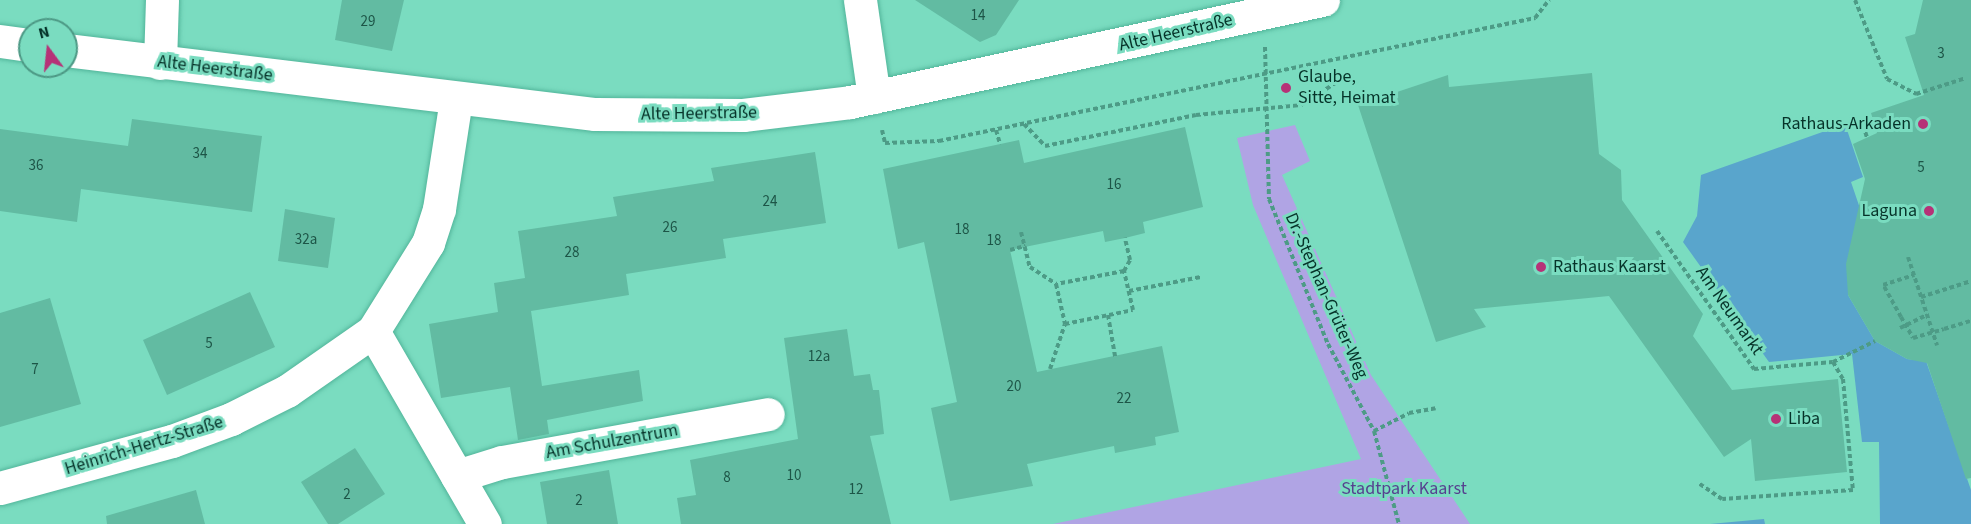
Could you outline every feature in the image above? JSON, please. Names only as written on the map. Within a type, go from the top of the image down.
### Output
[{"type":"street","points":[[160,63],[162,0]]},
{"type":"street","points":[[860,0],[874,97]]},
{"type":"street","name":"Alte Heerstraße","points":[[78,52],[456,99],[670,117],[743,115],[874,97],[1260,7],[1323,0]]},
{"type":"street","points":[[0,40],[18,43]]},
{"type":"street","name":"Heinrich-Hertz-Straße","points":[[0,488],[172,441],[231,419],[287,391],[373,331],[428,243],[439,209],[456,99]]},
{"type":"street","points":[[373,331],[485,524]]},
{"type":"street","name":"Am Schulzentrum","points":[[457,476],[502,462],[768,414]]},
{"type":"path","points":[[874,97],[885,143],[939,141],[1535,18],[1549,0]]},
{"type":"path","points":[[1855,0],[1887,79],[1916,94],[1966,78]]},
{"type":"path","name":"Dr.-Stephan-Grüter-Weg","points":[[1260,7],[1266,72],[1269,199],[1328,344],[1374,431],[1399,524]]},
{"type":"path","points":[[1024,124],[1046,146],[1196,115],[1267,111],[1301,105],[1337,82]]},
{"type":"path","points":[[1861,118],[1867,138]]},
{"type":"path","points":[[996,130],[1000,144]]},
{"type":"path","points":[[1021,231],[1030,267],[1056,284],[1124,271]]},
{"type":"path","name":"Am Neumarkt","points":[[1657,231],[1754,369],[1833,363]]},
{"type":"path","points":[[1065,324],[1133,310],[1124,271],[1130,260],[1125,238]]},
{"type":"path","points":[[1010,250],[1025,246]]},
{"type":"path","points":[[1908,257],[1937,345]]},
{"type":"path","points":[[1914,275],[1883,285],[1913,338],[1971,321]]},
{"type":"path","points":[[1129,291],[1201,277]]},
{"type":"path","points":[[1921,297],[1971,281]]},
{"type":"path","points":[[1050,369],[1065,324],[1056,284]]},
{"type":"path","points":[[1108,315],[1115,356]]},
{"type":"path","points":[[1900,328],[1927,315]]},
{"type":"path","points":[[1700,484],[1722,499],[1853,490],[1843,379],[1833,363],[1875,341]]},
{"type":"path","points":[[1374,431],[1409,413],[1436,408]]},
{"type":"green space","name":"Stadtpark Kaarst","points":[[1295,125],[1310,161],[1282,175],[1371,375],[1470,524],[1053,524],[1361,459],[1253,205],[1237,138]]},
{"type":"water","points":[[1845,124],[1863,177],[1851,182],[1880,267],[1851,244],[1848,295],[1875,341],[1907,359],[1926,361],[1971,490],[1971,524],[1880,524],[1879,442],[1862,442],[1852,354],[1769,362],[1683,242],[1697,216],[1701,175]]},
{"type":"water","points":[[1764,519],[1765,524],[1710,524]]},
{"type":"building","points":[[342,0],[404,0],[392,51],[335,40]]},
{"type":"building","points":[[915,0],[1019,0],[996,35],[980,42]]},
{"type":"building","points":[[1923,0],[1971,0],[1971,478],[1966,479],[1927,363],[1907,359],[1875,341],[1848,295],[1846,264],[1865,179],[1853,144],[1877,133],[1871,113],[1924,95],[1905,37],[1915,34]]},
{"type":"building","name":"Rathaus Kaarst","points":[[1592,73],[1599,154],[1621,170],[1622,200],[1703,314],[1693,336],[1732,390],[1838,379],[1847,472],[1755,481],[1751,439],[1724,457],[1609,296],[1474,309],[1486,327],[1436,342],[1358,105],[1448,75],[1449,87]]},
{"type":"building","points":[[132,119],[262,136],[252,212],[81,189],[77,222],[0,211],[0,129],[128,146]]},
{"type":"building","points":[[1185,127],[1203,207],[1143,222],[1145,233],[1125,238],[1105,242],[1103,231],[1010,250],[1037,372],[1162,346],[1179,432],[1155,437],[1156,445],[1115,453],[1114,446],[1027,464],[1033,486],[950,501],[931,408],[957,402],[924,242],[898,249],[883,169],[1019,140],[1024,163]]},
{"type":"building","points":[[815,152],[826,223],[723,239],[726,258],[626,274],[629,295],[531,311],[542,386],[639,370],[643,401],[547,420],[549,434],[518,440],[510,387],[441,398],[429,324],[498,312],[494,283],[525,278],[518,231],[617,216],[613,197],[714,181],[711,168]]},
{"type":"building","points":[[285,209],[335,218],[328,268],[278,261]]},
{"type":"building","points":[[250,292],[275,347],[167,395],[143,340]]},
{"type":"building","points":[[50,298],[81,404],[0,427],[0,313]]},
{"type":"building","points":[[847,329],[854,376],[870,374],[873,390],[879,390],[884,434],[870,436],[891,524],[681,524],[677,498],[696,495],[690,460],[798,439],[784,338]]},
{"type":"building","points":[[355,448],[385,494],[338,524],[328,524],[301,482]]},
{"type":"building","points":[[609,470],[618,524],[547,524],[540,482]]},
{"type":"building","points":[[196,490],[205,524],[107,524],[106,516]]},
{"type":"place","name":"Glaube, Sitte, Heimat","points":[[1286,88]]},
{"type":"place","name":"Rathaus-Arkaden","points":[[1923,124]]},
{"type":"place","name":"Laguna","points":[[1929,211]]},
{"type":"place","name":"Rathaus Kaarst","points":[[1541,267]]},
{"type":"place","name":"Liba","points":[[1776,419]]}]
